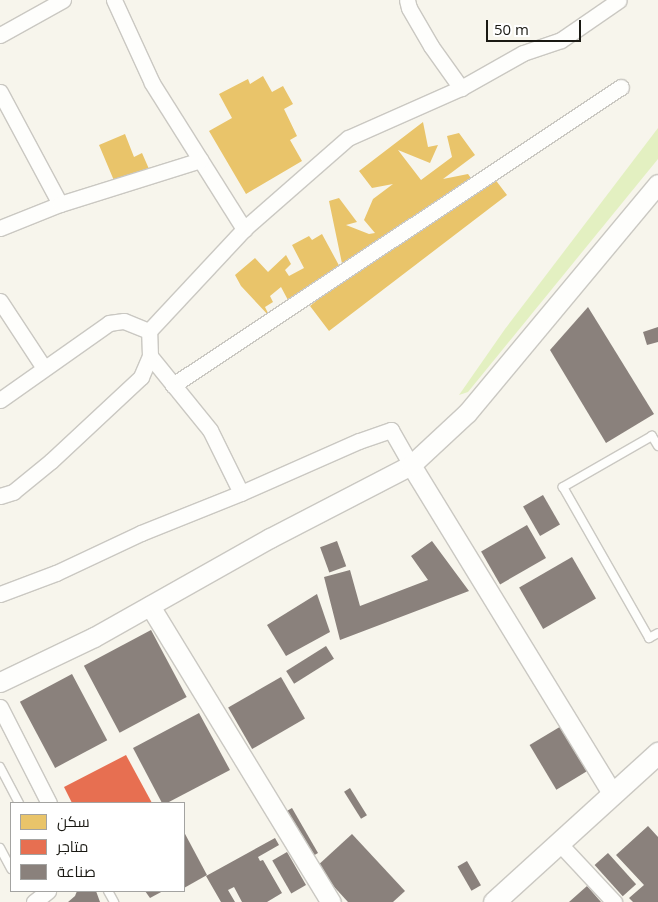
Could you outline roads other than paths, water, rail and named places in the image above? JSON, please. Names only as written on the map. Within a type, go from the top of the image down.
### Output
[{"type":"main road","points":[[494,902],[658,753]]},
{"type":"street","points":[[0,35],[63,0]]},
{"type":"street","points":[[114,0],[152,83],[244,229]]},
{"type":"street","points":[[407,0],[409,8],[431,46],[461,88]]},
{"type":"street","points":[[0,496],[13,492],[51,461],[140,377],[150,356],[149,331],[244,229],[348,138],[461,88],[523,52],[561,40],[619,0]]},
{"type":"street","points":[[173,385],[621,87]]},
{"type":"street","points":[[0,92],[60,204]]},
{"type":"street","points":[[0,228],[60,204],[200,160]]},
{"type":"street","points":[[0,682],[94,637],[270,538],[411,465],[467,413],[658,184]]},
{"type":"street","points":[[0,301],[44,368]]},
{"type":"street","points":[[0,400],[110,323],[124,321],[149,331]]},
{"type":"street","points":[[150,356],[210,430],[241,493]]},
{"type":"street","points":[[0,594],[56,573],[141,533],[241,493],[359,441],[391,430],[612,794]]},
{"type":"street","points":[[150,606],[331,902]]},
{"type":"street","points":[[0,707],[48,802]]},
{"type":"street","points":[[559,843],[614,902]]},
{"type":"street","points":[[33,898],[46,892]]},
{"type":"lane","points":[[658,446],[652,436],[563,487],[649,638],[658,633]]},
{"type":"lane","points":[[0,767],[18,802]]},
{"type":"lane","points":[[0,848],[10,867]]}]
